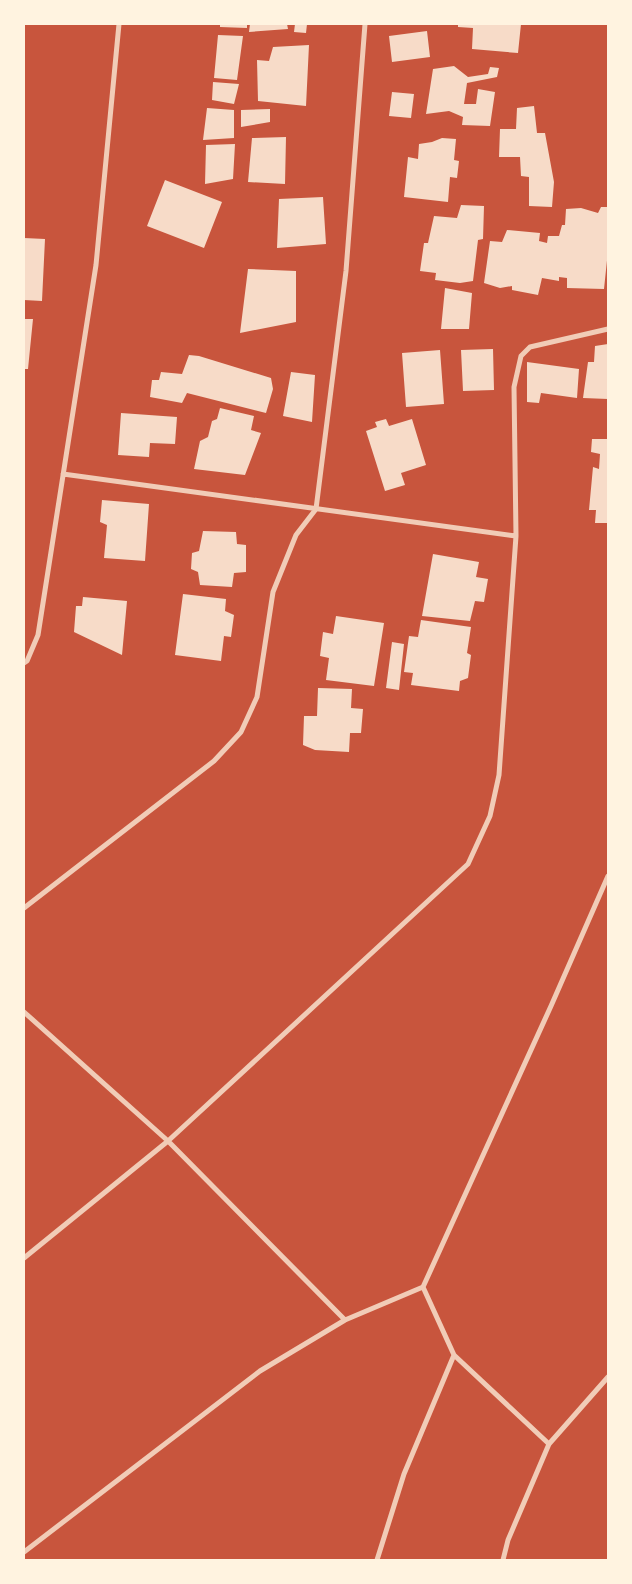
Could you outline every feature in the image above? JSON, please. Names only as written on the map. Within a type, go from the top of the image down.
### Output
[{"type":"street","points":[[24,663],[27,661],[38,635],[96,265],[119,24]]},
{"type":"street","points":[[24,908],[214,762],[242,732],[257,697],[273,592],[296,535],[316,509],[346,271],[365,24]]},
{"type":"street","points":[[24,1258],[168,1141],[468,864],[490,816],[499,775],[516,536],[514,387],[520,356],[530,347],[608,328]]},
{"type":"street","points":[[63,474],[516,536]]},
{"type":"street","points":[[24,1552],[260,1371],[345,1320],[423,1287],[608,876]]},
{"type":"street","points":[[24,1012],[168,1141],[345,1320]]},
{"type":"street","points":[[423,1287],[454,1355],[548,1444]]},
{"type":"street","points":[[377,1560],[404,1474],[454,1355]]},
{"type":"street","points":[[503,1560],[508,1540],[548,1444],[608,1377]]},
{"type":"building","points":[[220,24],[247,24],[247,28],[220,27]]},
{"type":"building","points":[[250,24],[287,24],[288,29],[249,32]]},
{"type":"building","points":[[295,24],[307,24],[306,33],[294,32]]},
{"type":"building","points":[[458,24],[521,24],[518,53],[472,49],[473,28],[458,27]]},
{"type":"building","points":[[427,31],[430,57],[392,62],[389,36]]},
{"type":"building","points":[[218,35],[243,36],[237,80],[214,78]]},
{"type":"building","points":[[309,45],[306,106],[258,101],[257,60],[269,61],[273,47]]},
{"type":"building","points":[[454,66],[468,77],[488,74],[490,67],[499,68],[497,77],[467,83],[464,104],[476,104],[478,89],[495,92],[490,126],[462,125],[463,117],[449,111],[426,114],[433,69]]},
{"type":"building","points":[[213,82],[239,84],[234,104],[212,100]]},
{"type":"building","points":[[392,92],[414,94],[411,118],[389,116]]},
{"type":"building","points":[[534,106],[537,133],[545,133],[554,182],[552,207],[529,206],[529,177],[521,176],[520,157],[499,157],[500,129],[516,129],[517,108]]},
{"type":"building","points":[[207,108],[234,110],[234,138],[203,140]]},
{"type":"building","points":[[270,109],[270,122],[241,127],[241,110]]},
{"type":"building","points":[[286,137],[285,184],[248,182],[252,138]]},
{"type":"building","points":[[442,138],[456,139],[454,160],[459,161],[457,178],[450,177],[448,202],[404,197],[408,157],[418,159],[419,144]]},
{"type":"building","points":[[235,144],[233,179],[205,184],[206,145]]},
{"type":"building","points":[[165,180],[222,202],[204,248],[147,226]]},
{"type":"building","points":[[323,197],[326,244],[277,248],[279,199]]},
{"type":"building","points":[[461,205],[484,206],[483,239],[478,240],[473,281],[460,283],[435,280],[436,273],[420,271],[424,243],[428,243],[434,216],[457,218]]},
{"type":"building","points":[[601,207],[608,207],[608,251],[604,289],[567,288],[567,278],[559,277],[559,281],[542,278],[538,295],[512,290],[512,286],[500,288],[484,283],[490,241],[502,242],[507,230],[540,233],[539,241],[547,243],[548,236],[559,236],[562,225],[565,225],[566,209],[581,208],[598,213]]},
{"type":"building","points":[[24,238],[45,239],[42,301],[24,300]]},
{"type":"building","points":[[248,269],[296,271],[296,322],[240,333]]},
{"type":"building","points":[[445,288],[472,293],[469,329],[441,329]]},
{"type":"building","points":[[24,319],[33,319],[28,369],[24,369]]},
{"type":"building","points":[[608,344],[608,399],[583,398],[588,362],[594,362],[595,346]]},
{"type":"building","points":[[493,349],[494,390],[463,391],[461,350]]},
{"type":"building","points":[[440,350],[444,404],[406,407],[402,353]]},
{"type":"building","points":[[189,355],[199,356],[271,378],[273,389],[266,413],[187,393],[182,403],[150,397],[152,380],[159,380],[161,372],[182,374]]},
{"type":"building","points":[[527,362],[579,369],[577,398],[541,393],[539,403],[527,402]]},
{"type":"building","points":[[291,372],[315,375],[312,422],[283,416]]},
{"type":"building","points":[[220,408],[254,416],[251,430],[261,433],[245,475],[194,469],[200,441],[208,437],[212,421],[217,419]]},
{"type":"building","points":[[121,413],[177,417],[175,444],[150,443],[149,457],[118,455]]},
{"type":"building","points":[[386,419],[389,426],[412,419],[426,465],[401,473],[405,485],[385,491],[366,431],[377,427],[375,422]]},
{"type":"building","points":[[592,439],[608,439],[608,523],[595,523],[596,510],[589,510],[593,467],[599,469],[600,454],[591,452]]},
{"type":"building","points":[[102,500],[149,504],[145,561],[104,558],[107,525],[100,522]]},
{"type":"building","points":[[203,531],[236,532],[237,544],[246,545],[246,572],[234,573],[232,587],[200,585],[198,572],[191,569],[192,553],[199,551]]},
{"type":"building","points":[[433,554],[479,562],[476,577],[488,579],[484,602],[475,601],[470,621],[422,616]]},
{"type":"building","points":[[183,594],[226,599],[225,611],[234,615],[231,637],[224,636],[221,661],[175,655]]},
{"type":"building","points":[[83,597],[127,601],[122,655],[74,632],[76,606],[82,606]]},
{"type":"building","points":[[336,616],[384,623],[374,686],[326,680],[329,658],[320,656],[323,632],[333,634]]},
{"type":"building","points":[[421,620],[471,627],[467,653],[471,655],[468,678],[460,681],[459,691],[411,685],[413,673],[404,672],[409,636],[418,637]]},
{"type":"building","points":[[392,642],[404,644],[399,690],[386,688]]},
{"type":"building","points":[[318,688],[352,689],[351,708],[363,709],[361,733],[350,733],[349,752],[315,750],[303,745],[304,716],[317,716]]}]
